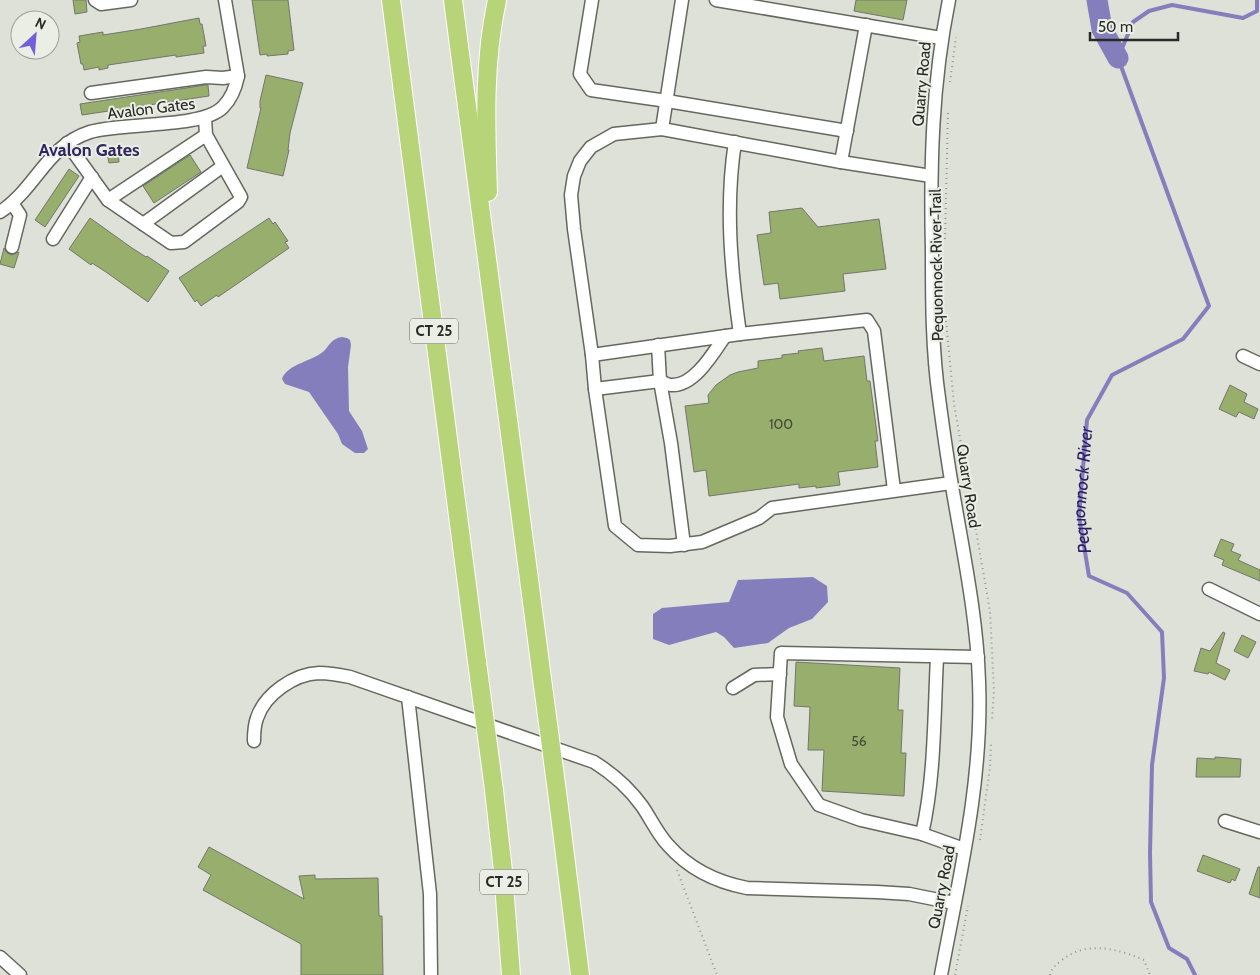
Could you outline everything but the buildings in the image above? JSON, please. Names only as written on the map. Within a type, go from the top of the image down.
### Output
[{"type":"highway","points":[[453,0],[580,975]]},
{"type":"highway","points":[[494,310],[486,108],[489,48],[497,0]]},
{"type":"highway","name":"CT 25","points":[[391,2],[494,790],[504,881],[510,975]]},
{"type":"street","points":[[94,0],[101,4],[132,0]]},
{"type":"street","points":[[91,93],[206,77],[223,78],[238,76],[224,0]]},
{"type":"street","points":[[592,0],[580,74],[591,90],[847,131]]},
{"type":"street","points":[[662,129],[682,0]]},
{"type":"street","points":[[716,0],[941,38]]},
{"type":"street","name":"Quarry Road","points":[[941,975],[964,849],[975,776],[978,734],[978,657],[974,611],[951,484],[938,394],[933,318],[931,176],[934,97],[941,38],[949,0]]},
{"type":"street","points":[[841,162],[866,25]]},
{"type":"street","name":"Avalon Gates","points":[[0,212],[20,196],[57,150],[67,143],[90,132],[205,118],[223,107],[236,87],[238,76]]},
{"type":"street","points":[[67,143],[108,200],[171,243],[184,242],[238,202],[240,197],[206,135],[205,118]]},
{"type":"street","points":[[931,176],[841,162],[662,129],[614,134],[591,147],[580,161],[574,176],[571,195],[592,355],[594,388],[615,526],[638,545],[670,546],[702,542],[759,518],[772,508],[894,490],[951,484]]},
{"type":"street","points":[[108,200],[206,135]]},
{"type":"street","points":[[735,142],[730,174],[730,207],[732,271],[740,334]]},
{"type":"street","points":[[143,224],[223,166]]},
{"type":"street","points":[[54,239],[92,177]]},
{"type":"street","points":[[12,202],[20,215],[12,247]]},
{"type":"street","points":[[592,355],[724,336],[867,320],[874,332],[874,346],[894,490]]},
{"type":"street","points":[[594,388],[660,380],[670,385],[680,384],[699,372],[712,356],[724,336]]},
{"type":"street","points":[[658,346],[660,380],[684,545]]},
{"type":"street","points":[[1243,356],[1260,364]]},
{"type":"street","points":[[1209,589],[1260,614]]},
{"type":"street","points":[[964,849],[922,834],[861,820],[819,805],[791,764],[777,717],[781,653],[978,657]]},
{"type":"street","points":[[922,834],[927,812],[938,657]]},
{"type":"street","points":[[254,741],[254,727],[257,717],[266,701],[282,687],[294,679],[307,675],[318,673],[335,674],[408,697],[594,762],[619,780],[632,793],[667,844],[679,856],[708,876],[726,884],[747,888],[909,894],[954,903]]},
{"type":"street","points":[[733,688],[754,675],[780,674]]},
{"type":"street","points":[[408,697],[430,894],[432,975]]},
{"type":"street","points":[[1225,821],[1260,832]]},
{"type":"street","points":[[0,957],[20,975]]},
{"type":"path","points":[[949,89],[957,31]]},
{"type":"path","name":"Pequonnock River Trail","points":[[945,241],[948,108]]},
{"type":"path","name":"Pequonnock River Trail","points":[[946,317],[954,404],[990,611],[994,691],[992,720]]},
{"type":"path","points":[[979,845],[986,802],[992,738]]},
{"type":"path","points":[[677,870],[717,975]]},
{"type":"path","points":[[955,975],[969,902]]},
{"type":"path","points":[[1050,975],[1052,968],[1068,955],[1093,947],[1124,951],[1144,960],[1150,975]]},
{"type":"shaded area","points":[[342,337],[350,340],[351,345],[348,367],[349,411],[362,431],[368,449],[364,453],[355,453],[342,444],[338,434],[309,392],[285,384],[282,379],[289,370],[324,351],[334,340]]},
{"type":"shaded area","points":[[813,577],[827,586],[828,602],[812,619],[789,628],[768,643],[734,648],[724,637],[716,632],[669,645],[653,639],[653,614],[662,608],[729,602],[738,580]]},
{"type":"waterway","name":"Pequonnock River","points":[[1097,0],[1102,29],[1118,58]]},
{"type":"waterway","name":"Pequonnock River","points":[[1195,975],[1187,959],[1169,948],[1151,902],[1152,765],[1164,678],[1162,632],[1127,593],[1089,576],[1079,516],[1087,420],[1112,375],[1183,339],[1209,306],[1118,58],[1133,22],[1149,11],[1172,5],[1243,18],[1257,11],[1257,0]]},
{"type":"district","name":"Avalon Gates","points":[[89,150]]}]
